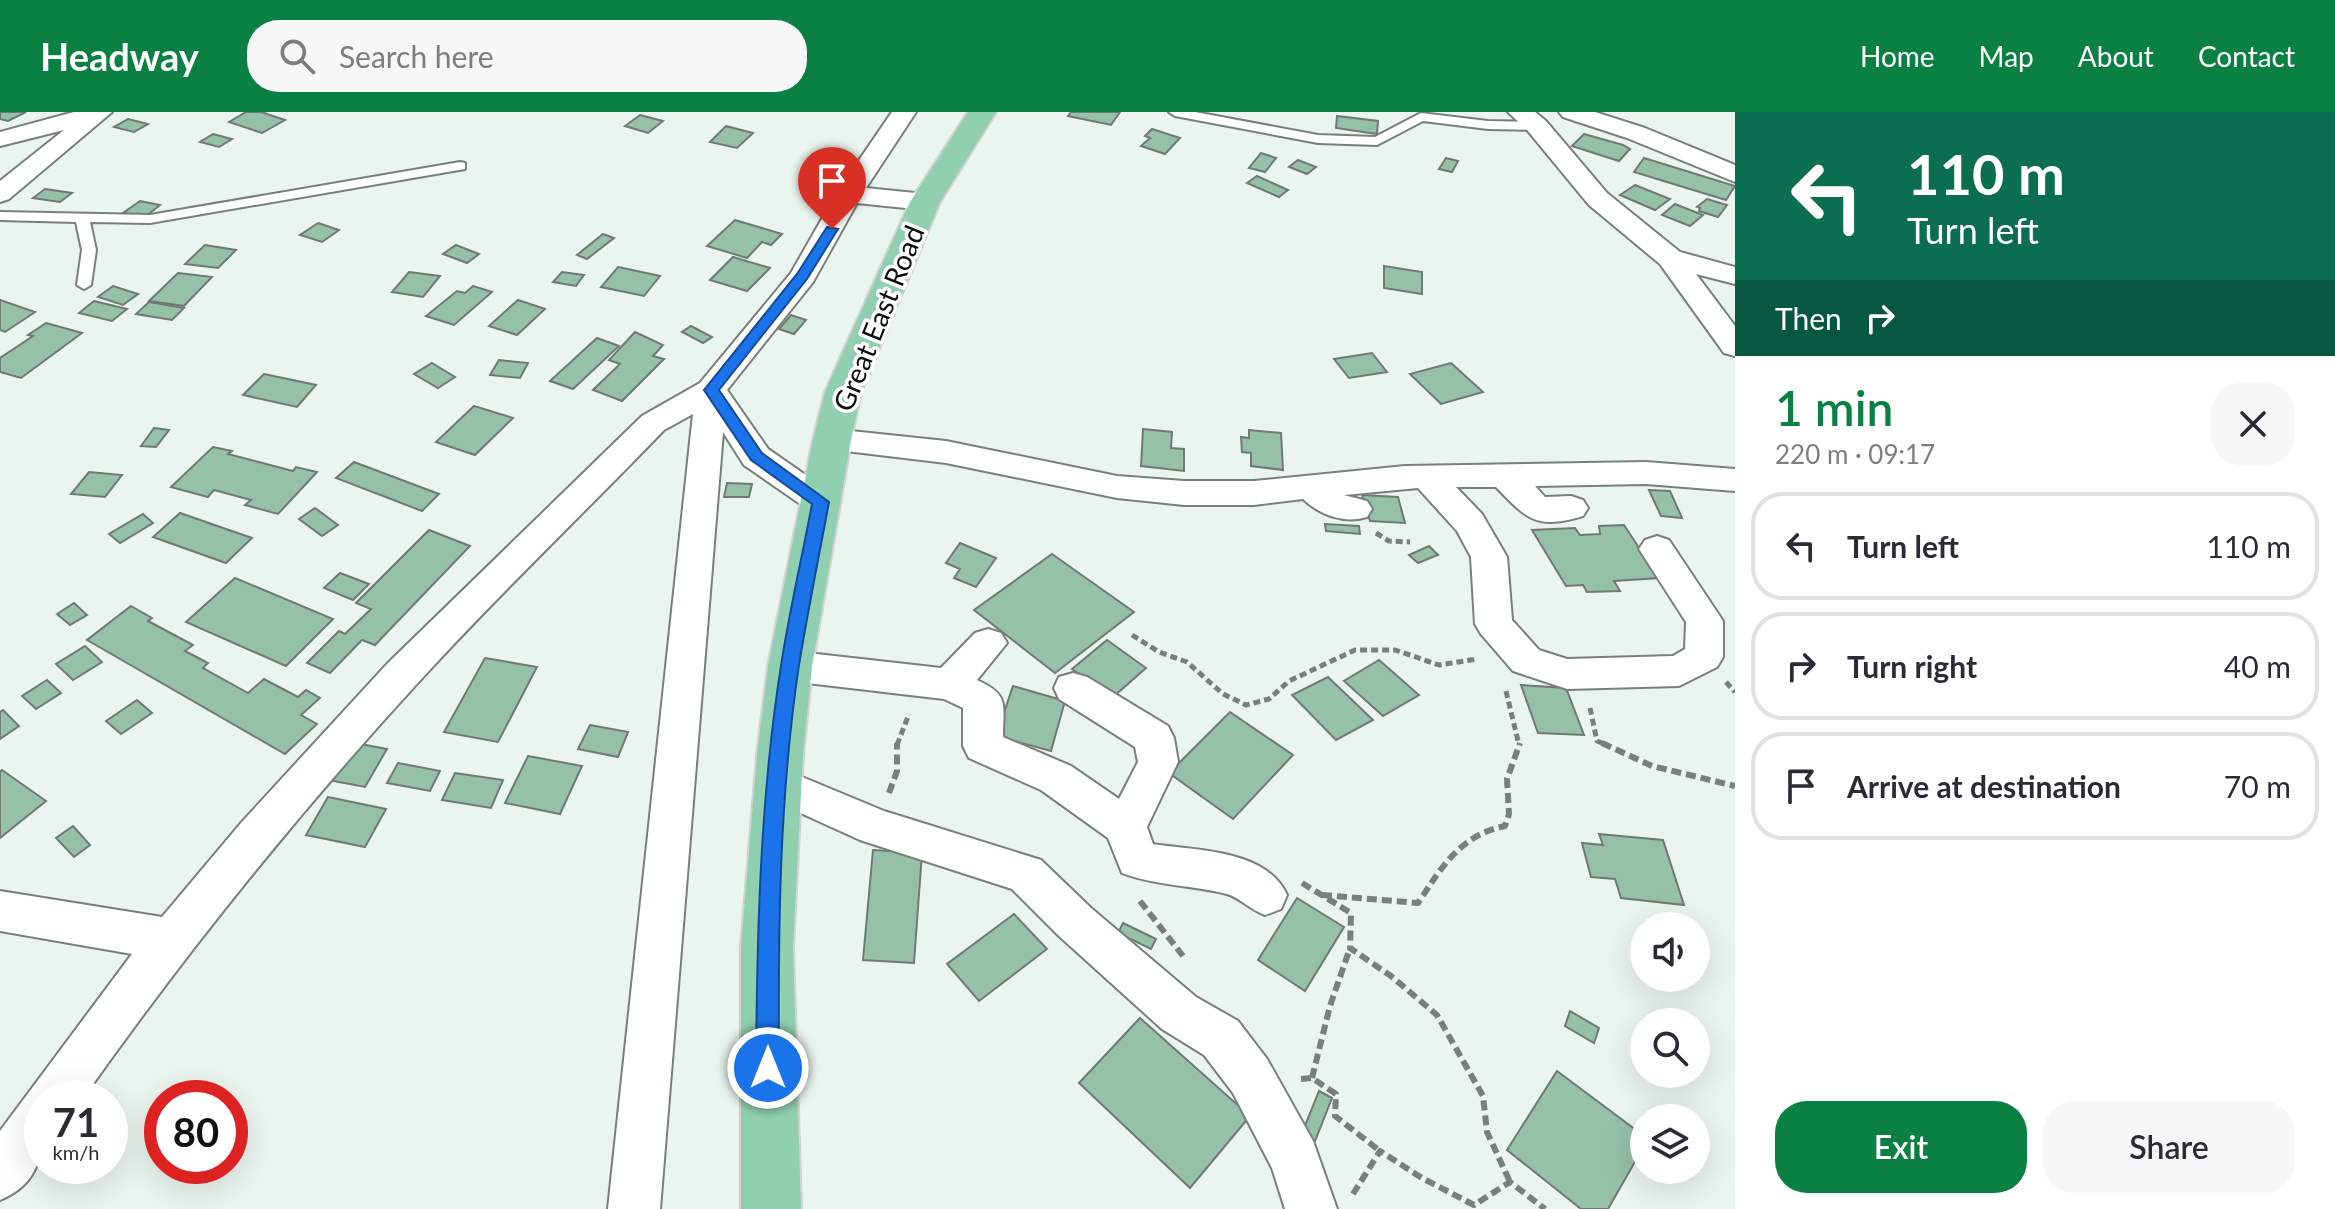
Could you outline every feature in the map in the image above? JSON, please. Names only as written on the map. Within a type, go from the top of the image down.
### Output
[{"type":"highway","name":"Great East Road","points":[[771,1209],[767,947],[778,784],[790,666],[832,440],[843,392],[925,202],[982,112]]},
{"type":"street","points":[[67,1080],[172,940],[256,836],[401,675],[653,423],[711,390],[803,276],[849,194],[904,112]]},
{"type":"street","points":[[1571,112],[1636,133],[1735,174]]},
{"type":"street","points":[[0,139],[99,113]]},
{"type":"street","points":[[1,198],[99,113]]},
{"type":"street","points":[[1528,119],[1598,199],[1670,258],[1735,347]]},
{"type":"street","points":[[849,194],[925,202]]},
{"type":"street","points":[[1670,258],[1735,276]]},
{"type":"street","points":[[711,390],[756,457],[821,502]]},
{"type":"street","points":[[634,1209],[711,390]]},
{"type":"street","points":[[832,440],[946,452],[1117,487],[1184,493],[1254,493],[1427,477],[1646,473],[1735,480]]},
{"type":"street","points":[[1505,476],[1537,509],[1571,508]]},
{"type":"street","points":[[1427,477],[1470,523],[1489,557],[1494,624],[1511,660],[1567,674],[1679,671],[1704,657],[1705,621],[1657,549]]},
{"type":"street","points":[[1309,486],[1328,503],[1355,509]]},
{"type":"street","points":[[950,684],[988,643]]},
{"type":"street","points":[[790,666],[950,684],[983,700],[983,746],[1056,778],[1126,827],[1137,860],[1240,877],[1265,895]]},
{"type":"street","points":[[1073,688],[1154,738],[1158,762],[1126,827]]},
{"type":"street","points":[[778,784],[875,827],[1026,874],[1075,922],[1179,1013],[1221,1038],[1250,1076],[1295,1159],[1331,1203]]},
{"type":"street","points":[[0,911],[172,940]]},
{"type":"street","points":[[0,1174],[24,1140]]},
{"type":"lane","points":[[1175,112],[1318,139],[1377,141],[1421,117],[1488,125],[1528,119]]},
{"type":"lane","points":[[1,198],[82,217],[150,219],[460,166]]},
{"type":"lane","points":[[82,217],[89,250],[84,285]]},
{"type":"path","points":[[1132,635],[1159,652],[1187,662],[1223,694],[1246,705],[1269,699],[1289,681],[1355,650],[1395,650],[1439,665],[1471,659],[1511,660],[1520,744],[1507,779],[1509,814],[1505,826],[1482,829],[1456,849],[1418,903],[1321,895]]},
{"type":"path","points":[[1567,674],[1589,703],[1597,741],[1652,766],[1735,786]]},
{"type":"path","points":[[875,827],[897,771],[896,747],[910,710],[903,679]]},
{"type":"path","points":[[1265,895],[1280,882],[1300,882],[1351,913],[1350,948],[1330,1006],[1312,1078]]},
{"type":"path","points":[[1350,948],[1391,976],[1437,1015],[1483,1096],[1487,1132],[1510,1182],[1545,1209]]},
{"type":"path","points":[[1250,1076],[1273,1086],[1293,1079],[1312,1078],[1336,1094],[1335,1116],[1422,1178],[1474,1205],[1510,1182]]},
{"type":"path","points":[[1331,1203],[1380,1151]]},
{"type":"building","points":[[0,112],[26,112],[8,121],[0,119]]},
{"type":"building","points":[[246,112],[266,112],[285,120],[262,133],[229,122]]},
{"type":"building","points":[[1071,112],[1120,112],[1111,125],[1068,116]]},
{"type":"building","points":[[640,115],[663,121],[648,133],[625,126]]},
{"type":"building","points":[[1337,116],[1378,121],[1377,134],[1336,128]]},
{"type":"building","points":[[128,119],[148,124],[134,132],[114,127]]},
{"type":"building","points":[[726,126],[753,133],[737,148],[710,142]]},
{"type":"building","points":[[1152,129],[1180,138],[1165,154],[1141,146],[1150,138],[1145,136]]},
{"type":"building","points":[[213,134],[232,139],[219,147],[200,142]]},
{"type":"building","points":[[1584,134],[1630,149],[1619,161],[1572,146]]},
{"type":"building","points":[[1261,153],[1276,158],[1265,172],[1249,168]]},
{"type":"building","points":[[1446,158],[1458,161],[1452,172],[1439,169]]},
{"type":"building","points":[[1644,158],[1735,186],[1726,200],[1634,172]]},
{"type":"building","points":[[1298,160],[1316,167],[1307,174],[1289,167]]},
{"type":"building","points":[[1257,176],[1288,190],[1279,197],[1247,183]]},
{"type":"building","points":[[1635,185],[1670,199],[1655,210],[1620,195]]},
{"type":"building","points":[[45,189],[72,193],[60,202],[33,198]]},
{"type":"building","points":[[1707,199],[1727,205],[1718,217],[1699,211],[1697,207]]},
{"type":"building","points":[[140,201],[160,205],[145,217],[123,213]]},
{"type":"building","points":[[1675,204],[1703,215],[1690,226],[1662,215]]},
{"type":"building","points":[[735,220],[782,234],[771,245],[762,242],[747,258],[707,246]]},
{"type":"building","points":[[318,223],[339,230],[322,242],[300,235]]},
{"type":"building","points":[[603,234],[614,238],[587,259],[577,255]]},
{"type":"building","points":[[205,245],[236,250],[218,268],[185,264]]},
{"type":"building","points":[[456,245],[479,254],[467,263],[443,254]]},
{"type":"building","points":[[733,257],[770,268],[747,291],[710,280]]},
{"type":"building","points":[[1384,266],[1422,272],[1422,294],[1384,288]]},
{"type":"building","points":[[618,267],[660,276],[644,296],[601,287]]},
{"type":"building","points":[[409,272],[440,276],[423,297],[392,292]]},
{"type":"building","points":[[562,272],[584,275],[576,286],[553,282]]},
{"type":"building","points":[[178,273],[212,277],[184,306],[149,301]]},
{"type":"building","points":[[113,286],[138,294],[123,305],[98,297]]},
{"type":"building","points":[[473,286],[492,292],[454,325],[426,316],[457,291],[465,293]]},
{"type":"building","points":[[0,300],[35,312],[5,332],[0,330]]},
{"type":"building","points":[[518,300],[545,309],[517,335],[489,326]]},
{"type":"building","points":[[94,301],[127,309],[112,321],[79,313]]},
{"type":"building","points":[[149,302],[184,308],[172,320],[136,314]]},
{"type":"building","points":[[791,315],[806,320],[794,334],[779,329]]},
{"type":"building","points":[[46,323],[82,333],[21,378],[0,372],[0,358],[33,336],[28,335]]},
{"type":"building","points":[[691,326],[712,337],[703,343],[682,332]]},
{"type":"building","points":[[635,332],[663,345],[653,356],[664,359],[622,401],[593,390],[620,364],[609,360]]},
{"type":"building","points":[[597,338],[619,346],[573,389],[550,381]]},
{"type":"building","points":[[1372,353],[1387,372],[1349,378],[1334,359]]},
{"type":"building","points":[[499,360],[528,363],[520,378],[490,375]]},
{"type":"building","points":[[432,363],[455,377],[438,388],[414,374]]},
{"type":"building","points":[[1451,363],[1483,392],[1441,404],[1410,374]]},
{"type":"building","points":[[264,374],[316,385],[297,407],[243,395]]},
{"type":"building","points":[[474,406],[513,418],[475,455],[436,442]]},
{"type":"building","points":[[154,428],[169,430],[156,447],[141,446]]},
{"type":"building","points":[[1143,429],[1172,432],[1171,448],[1184,449],[1184,471],[1141,466]]},
{"type":"building","points":[[1249,430],[1281,433],[1283,470],[1251,466],[1251,453],[1242,452],[1241,437],[1249,438]]},
{"type":"building","points":[[213,447],[293,471],[296,467],[317,472],[278,514],[245,505],[251,500],[214,490],[208,497],[171,487]]},
{"type":"building","points":[[354,462],[439,494],[422,511],[336,478]]},
{"type":"building","points":[[89,472],[122,475],[105,497],[71,494]]},
{"type":"building","points":[[727,483],[752,484],[749,497],[724,497]]},
{"type":"building","points":[[1649,490],[1670,491],[1682,518],[1661,516]]},
{"type":"building","points":[[1362,495],[1398,497],[1405,523],[1370,521]]},
{"type":"building","points":[[315,508],[338,525],[322,536],[299,519]]},
{"type":"building","points":[[180,513],[252,538],[226,563],[153,537]]},
{"type":"building","points":[[143,514],[153,523],[120,543],[109,534]]},
{"type":"building","points":[[1325,524],[1359,526],[1360,534],[1326,531]]},
{"type":"building","points":[[1624,525],[1659,578],[1614,581],[1620,591],[1587,592],[1583,585],[1566,586],[1532,530],[1575,528],[1580,535],[1600,534],[1599,526]]},
{"type":"building","points":[[429,530],[470,546],[375,645],[362,640],[330,673],[307,663],[339,631],[345,634],[371,609],[356,603]]},
{"type":"building","points":[[960,543],[996,558],[976,587],[954,578],[960,569],[946,563]]},
{"type":"building","points":[[1429,546],[1438,555],[1418,563],[1409,555]]},
{"type":"building","points":[[1052,554],[1134,612],[1055,673],[974,610]]},
{"type":"building","points":[[340,573],[369,584],[353,600],[324,588]]},
{"type":"building","points":[[235,578],[333,619],[286,666],[186,622]]},
{"type":"building","points":[[74,603],[87,615],[70,625],[57,614]]},
{"type":"building","points":[[131,606],[152,618],[148,621],[193,645],[185,651],[208,663],[203,668],[248,693],[264,679],[298,697],[306,690],[320,698],[301,715],[317,724],[285,754],[87,640]]},
{"type":"building","points":[[1107,640],[1146,668],[1112,698],[1072,669]]},
{"type":"building","points":[[85,646],[102,662],[73,680],[56,664]]},
{"type":"building","points":[[485,658],[537,667],[498,742],[444,732]]},
{"type":"building","points":[[1379,660],[1419,695],[1383,716],[1344,681]]},
{"type":"building","points":[[1328,677],[1373,720],[1336,740],[1292,695]]},
{"type":"building","points":[[47,680],[61,693],[36,709],[22,696]]},
{"type":"building","points":[[1521,685],[1566,688],[1584,735],[1538,733]]},
{"type":"building","points":[[1013,686],[1065,701],[1051,751],[996,736]]},
{"type":"building","points":[[137,700],[152,713],[121,734],[106,721]]},
{"type":"building","points":[[3,710],[19,726],[0,739],[0,712]]},
{"type":"building","points":[[1230,712],[1293,755],[1233,819],[1169,773]]},
{"type":"building","points":[[590,725],[628,732],[618,757],[578,749]]},
{"type":"building","points":[[345,741],[387,749],[365,787],[323,779]]},
{"type":"building","points":[[528,756],[582,766],[560,814],[505,803]]},
{"type":"building","points":[[398,763],[440,771],[430,791],[387,783]]},
{"type":"building","points":[[2,770],[46,801],[0,838],[0,772]]},
{"type":"building","points":[[455,773],[503,780],[491,808],[442,800]]},
{"type":"building","points":[[328,797],[386,809],[365,847],[306,835]]},
{"type":"building","points":[[73,826],[90,845],[74,857],[56,838]]},
{"type":"building","points":[[1599,834],[1663,840],[1684,905],[1621,898],[1615,879],[1591,877],[1582,843],[1603,845]]},
{"type":"building","points":[[873,850],[922,853],[914,963],[863,960]]},
{"type":"building","points":[[1297,898],[1344,927],[1305,991],[1258,960]]},
{"type":"building","points":[[1014,914],[1047,949],[979,1001],[947,964]]},
{"type":"building","points":[[1123,923],[1156,939],[1151,949],[1118,933]]},
{"type":"building","points":[[1570,1011],[1599,1028],[1594,1043],[1565,1026]]},
{"type":"building","points":[[1140,1018],[1250,1116],[1190,1188],[1079,1083]]},
{"type":"building","points":[[1557,1071],[1630,1126],[1630,1170],[1608,1209],[1581,1209],[1507,1150]]},
{"type":"building","points":[[1319,1091],[1332,1098],[1315,1141],[1302,1133]]},
{"type":"route","points":[[768,1068],[767,947],[780,755],[790,666],[821,502],[756,457],[711,390],[803,276],[832,229]]}]
